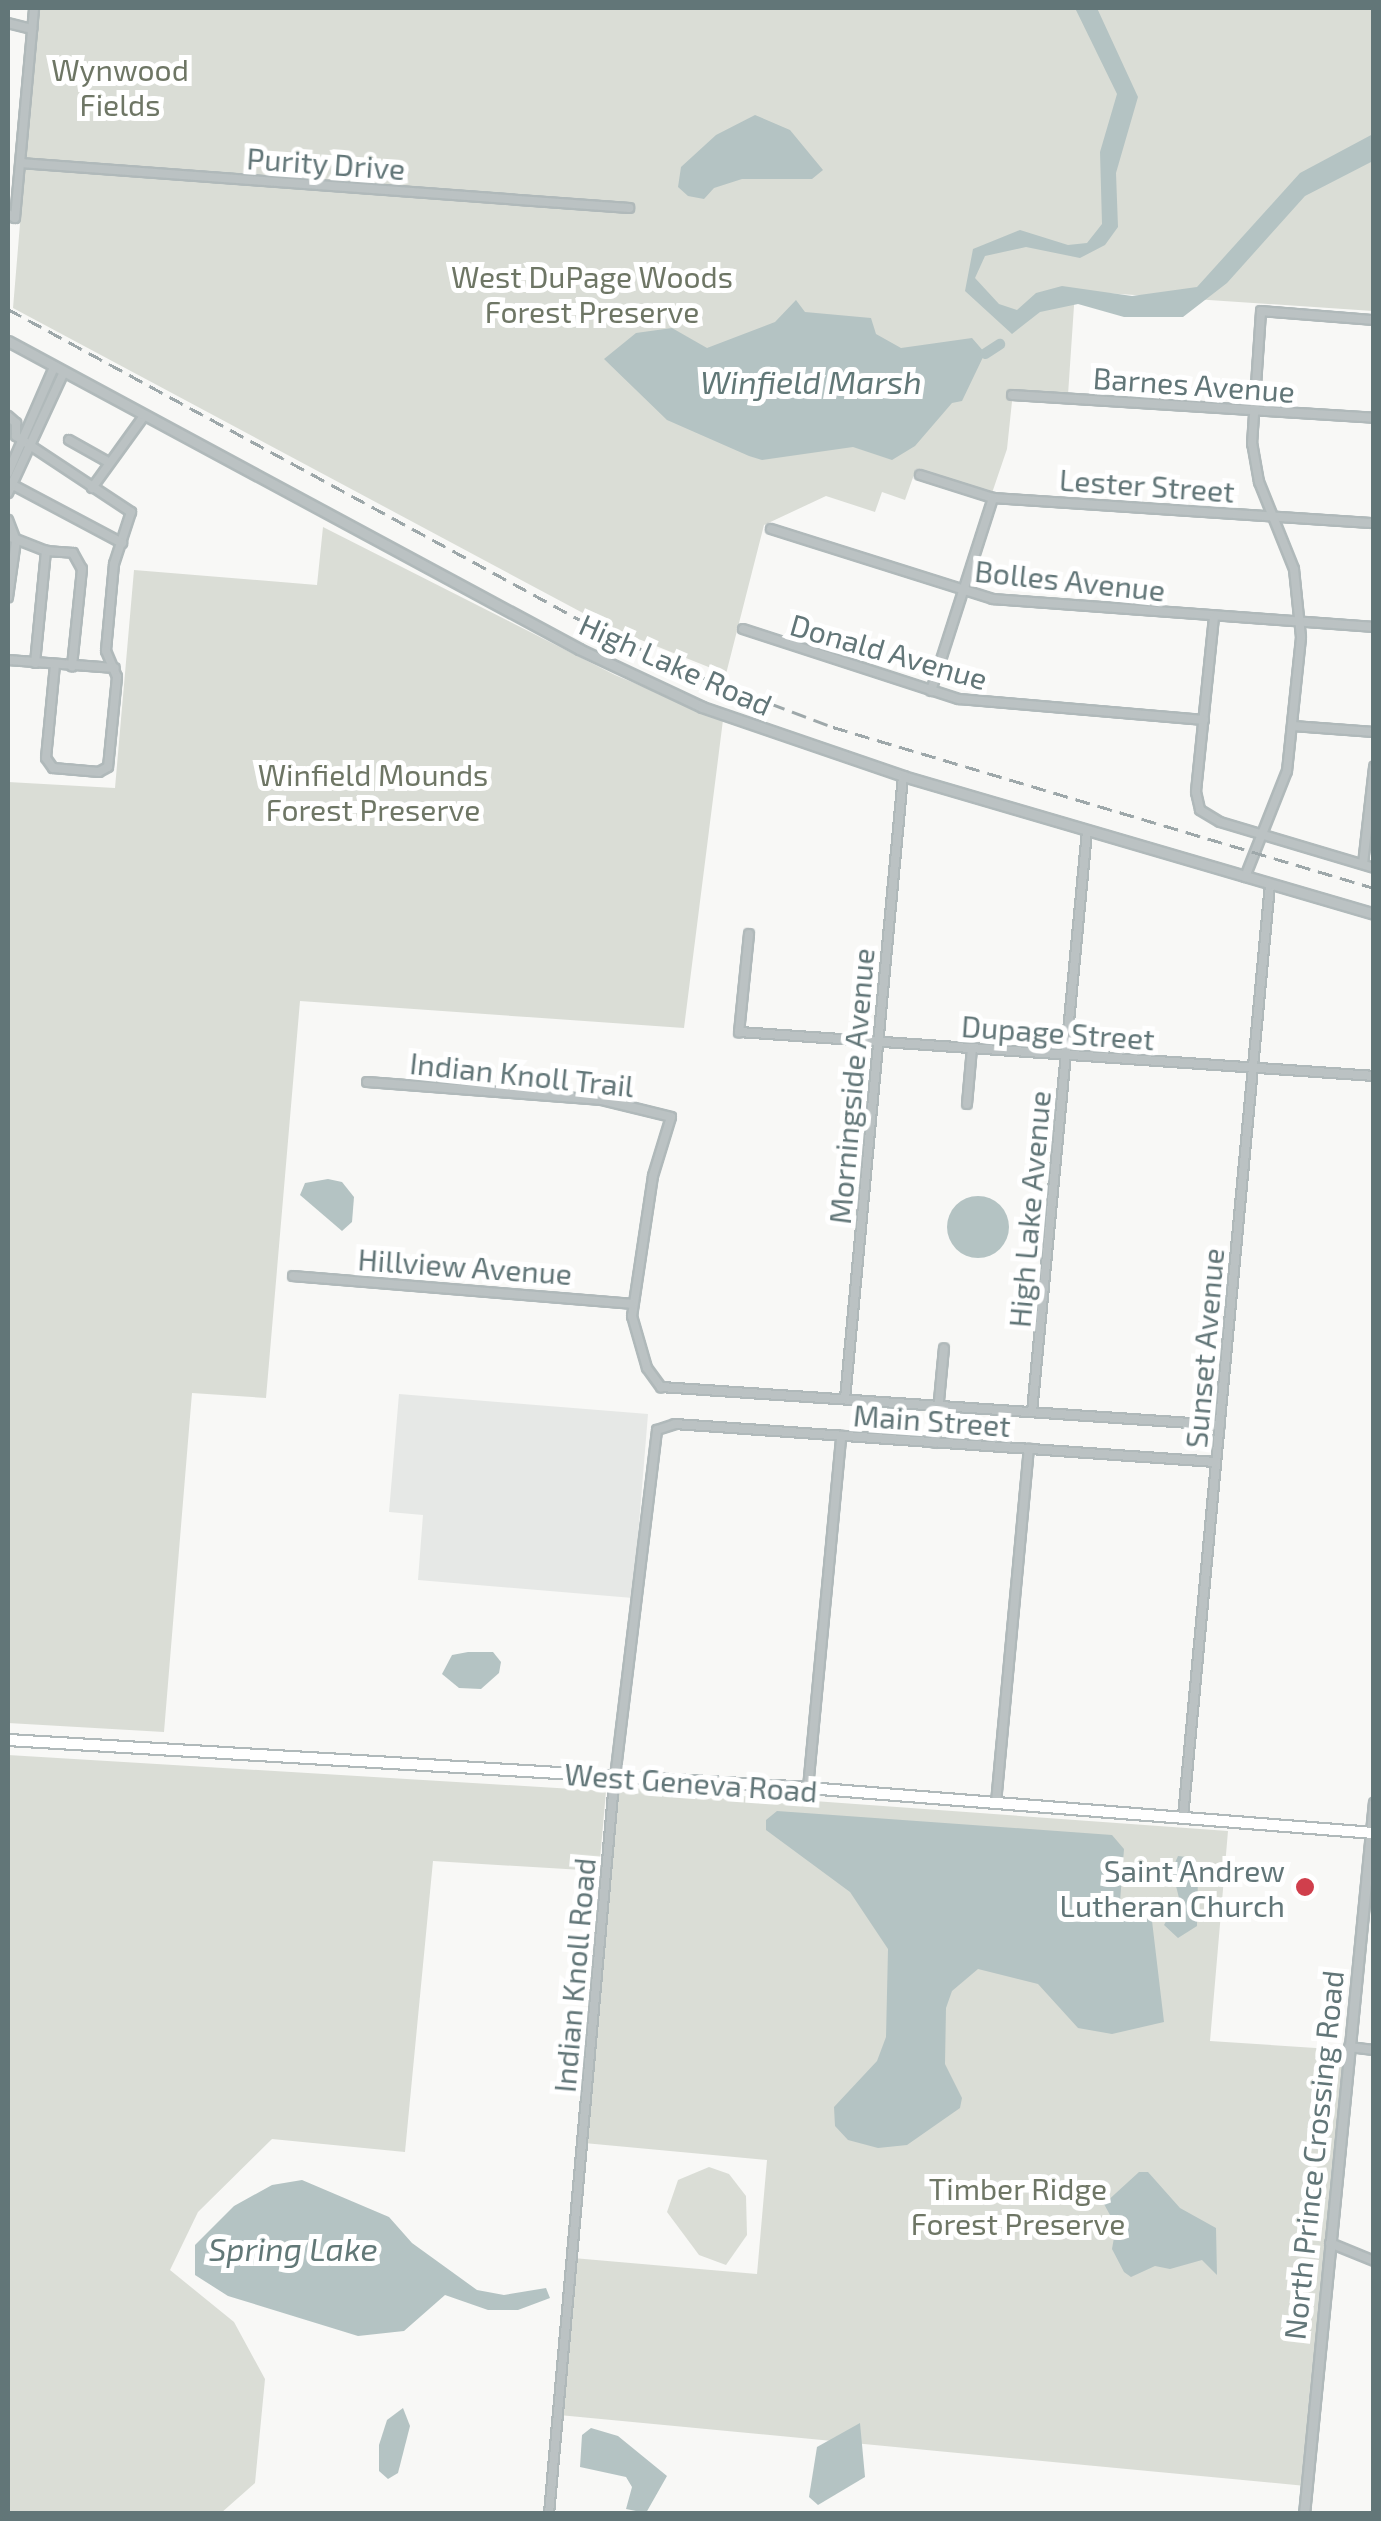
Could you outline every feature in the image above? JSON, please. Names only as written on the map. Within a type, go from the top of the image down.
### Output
[{"type":"main road","name":"West Geneva Road","points":[[8,1740],[808,1788],[1372,1833]]},
{"type":"street","points":[[11,216],[20,164],[34,8]]},
{"type":"street","points":[[8,23],[32,29]]},
{"type":"street","name":"Purity Drive","points":[[20,164],[629,208]]},
{"type":"street","points":[[1245,877],[1284,782],[1293,726],[1300,622],[1294,570],[1254,462],[1252,410],[1261,311],[1374,320]]},
{"type":"street","name":"High Lake Road","points":[[8,341],[646,682],[760,730],[1086,831],[1374,914]]},
{"type":"street","points":[[8,473],[59,369]]},
{"type":"street","name":"Barnes Avenue","points":[[1012,395],[1374,418]]},
{"type":"street","points":[[8,416],[24,441],[54,467],[131,512],[114,564],[106,651],[114,668],[108,767],[99,772],[53,768],[46,758],[55,665]]},
{"type":"street","points":[[92,488],[144,416]]},
{"type":"street","points":[[68,440],[108,462]]},
{"type":"street","points":[[8,444],[24,441]]},
{"type":"street","points":[[24,441],[10,489],[122,544]]},
{"type":"street","name":"Lester Street","points":[[920,475],[994,498],[1374,523]]},
{"type":"street","points":[[931,691],[994,498]]},
{"type":"street","points":[[8,520],[12,539],[8,597]]},
{"type":"street","name":"Bolles Avenue","points":[[771,529],[964,592],[1009,602],[1374,628]]},
{"type":"street","points":[[12,539],[46,551],[73,553],[82,570],[72,666]]},
{"type":"street","points":[[36,662],[46,551]]},
{"type":"street","points":[[1214,617],[1200,810],[1260,834],[1374,868]]},
{"type":"street","name":"Donald Avenue","points":[[743,629],[931,691],[1010,707],[1204,720]]},
{"type":"street","points":[[8,660],[114,668]]},
{"type":"street","points":[[1293,726],[1374,732]]},
{"type":"street","points":[[1363,864],[1374,766]]},
{"type":"street","name":"Morningside Avenue","points":[[845,1399],[903,776]]},
{"type":"street","name":"High Lake Avenue","points":[[1032,1412],[1086,831]]},
{"type":"street","name":"Sunset Avenue","points":[[1183,1816],[1270,884]]},
{"type":"street","name":"Dupage Street","points":[[749,934],[739,1032],[1374,1076]]},
{"type":"street","points":[[967,1104],[972,1048]]},
{"type":"street","name":"Indian Knoll Trail","points":[[367,1082],[602,1100],[671,1117],[652,1176],[633,1304]]},
{"type":"street","name":"Hillview Avenue","points":[[293,1276],[633,1304]]},
{"type":"street","name":"Main Street","points":[[633,1304],[636,1340],[661,1387],[1220,1425]]},
{"type":"street","points":[[935,1443],[944,1348]]},
{"type":"street","name":"Main Street","points":[[652,1441],[658,1430],[675,1424],[1216,1462]]},
{"type":"street","points":[[808,1788],[841,1436]]},
{"type":"street","name":"Indian Knoll Road","points":[[549,2514],[616,1776],[652,1441]]},
{"type":"street","points":[[996,1804],[1029,1449]]},
{"type":"street","name":"North Prince Crossing Road","points":[[1304,2514],[1374,1802]]},
{"type":"street","points":[[1349,2047],[1374,2050]]},
{"type":"street","points":[[1330,2243],[1374,2261]]},
{"type":"shaded area","points":[[399,1394],[648,1414],[633,1598],[418,1580],[423,1515],[389,1512]]},
{"type":"green space","name":"West DuPage Woods Forest Preserve","points":[[38,8],[1373,8],[1373,311],[1075,291],[1068,395],[1013,392],[1007,449],[992,493],[916,469],[905,500],[882,492],[875,512],[826,496],[764,525],[726,674],[611,628],[13,308]]},
{"type":"green space","name":"Winfield Mounds Forest Preserve","points":[[323,527],[615,675],[723,720],[684,1028],[300,1001],[266,1398],[192,1393],[164,1732],[8,1723],[8,782],[115,788],[134,570],[317,585]]},
{"type":"green space","points":[[8,1755],[606,1791],[599,1871],[433,1861],[405,2152],[272,2139],[198,2212],[170,2270],[234,2322],[265,2379],[255,2483],[221,2513],[8,2513]]},
{"type":"green space","name":"Timber Ridge Forest Preserve","points":[[619,1787],[1228,1831],[1210,2041],[1346,2050],[1306,2486],[559,2415],[573,2258],[757,2274],[767,2160],[584,2143]]},
{"type":"green space","points":[[709,2167],[729,2174],[746,2196],[747,2235],[726,2265],[699,2255],[667,2212],[678,2180]]},
{"type":"water","points":[[1075,8],[1097,8],[1138,97],[1116,173],[1118,227],[1105,245],[1080,258],[1026,247],[985,256],[975,278],[999,304],[1017,310],[1036,293],[1062,286],[1132,296],[1197,287],[1300,173],[1373,134],[1373,161],[1305,196],[1227,283],[1183,317],[1124,317],[1078,304],[1040,312],[1012,334],[965,291],[973,249],[1020,230],[1068,245],[1087,243],[1102,224],[1100,152],[1117,94]]},
{"type":"water","points":[[755,115],[790,130],[823,170],[812,179],[742,179],[714,188],[704,199],[688,196],[678,187],[681,167],[716,135]]},
{"type":"water","name":"Winfield Marsh","points":[[796,300],[805,312],[871,318],[876,334],[901,348],[972,338],[985,353],[962,401],[952,403],[915,446],[892,460],[853,447],[762,460],[749,456],[667,420],[604,359],[636,333],[672,328],[707,348],[775,322]]},
{"type":"water","points":[[328,1179],[342,1182],[354,1197],[352,1222],[342,1231],[300,1195],[305,1183]]},
{"type":"water","points":[[978,1196],[1000,1205],[1009,1227],[1000,1249],[978,1258],[956,1249],[947,1227],[956,1205]]},
{"type":"water","points":[[493,1652],[501,1662],[499,1673],[481,1689],[459,1688],[442,1674],[452,1655]]},
{"type":"water","points":[[777,1811],[1112,1835],[1124,1849],[1120,1902],[1150,1904],[1164,2022],[1112,2034],[1078,2028],[1038,1984],[978,1969],[952,1991],[946,2008],[945,2064],[962,2098],[960,2108],[907,2145],[878,2148],[848,2140],[835,2126],[834,2107],[877,2061],[886,2037],[888,1949],[850,1892],[766,1830],[766,1820]]},
{"type":"water","points":[[1178,1856],[1195,1858],[1198,1872],[1197,1926],[1178,1938],[1164,1925],[1179,1898],[1172,1870]]},
{"type":"water","points":[[1139,2172],[1148,2172],[1180,2208],[1216,2228],[1217,2275],[1202,2260],[1170,2269],[1155,2266],[1131,2277],[1124,2272],[1112,2249],[1116,2226],[1104,2204]]},
{"type":"water","name":"Spring Lake","points":[[302,2180],[389,2217],[412,2243],[477,2290],[504,2295],[546,2288],[550,2298],[518,2310],[488,2310],[445,2295],[404,2331],[358,2336],[228,2296],[195,2275],[195,2245],[234,2206],[272,2185]]},
{"type":"water","points":[[403,2408],[410,2426],[398,2473],[388,2479],[379,2471],[379,2445],[387,2420]]},
{"type":"water","points":[[860,2423],[865,2477],[818,2505],[809,2497],[817,2447]]},
{"type":"water","points":[[591,2428],[618,2436],[667,2476],[646,2513],[626,2509],[632,2487],[626,2477],[580,2467],[582,2435]]},
{"type":"waterway","points":[[985,353],[999,344]]},
{"type":"railway","points":[[8,309],[595,628],[706,679],[833,727],[1374,888]]},
{"type":"place","name":"Saint Andrew Lutheran Church","points":[[1305,1887]]},
{"type":"park label","name":"Wynwood Fields","points":[[120,86]]}]
